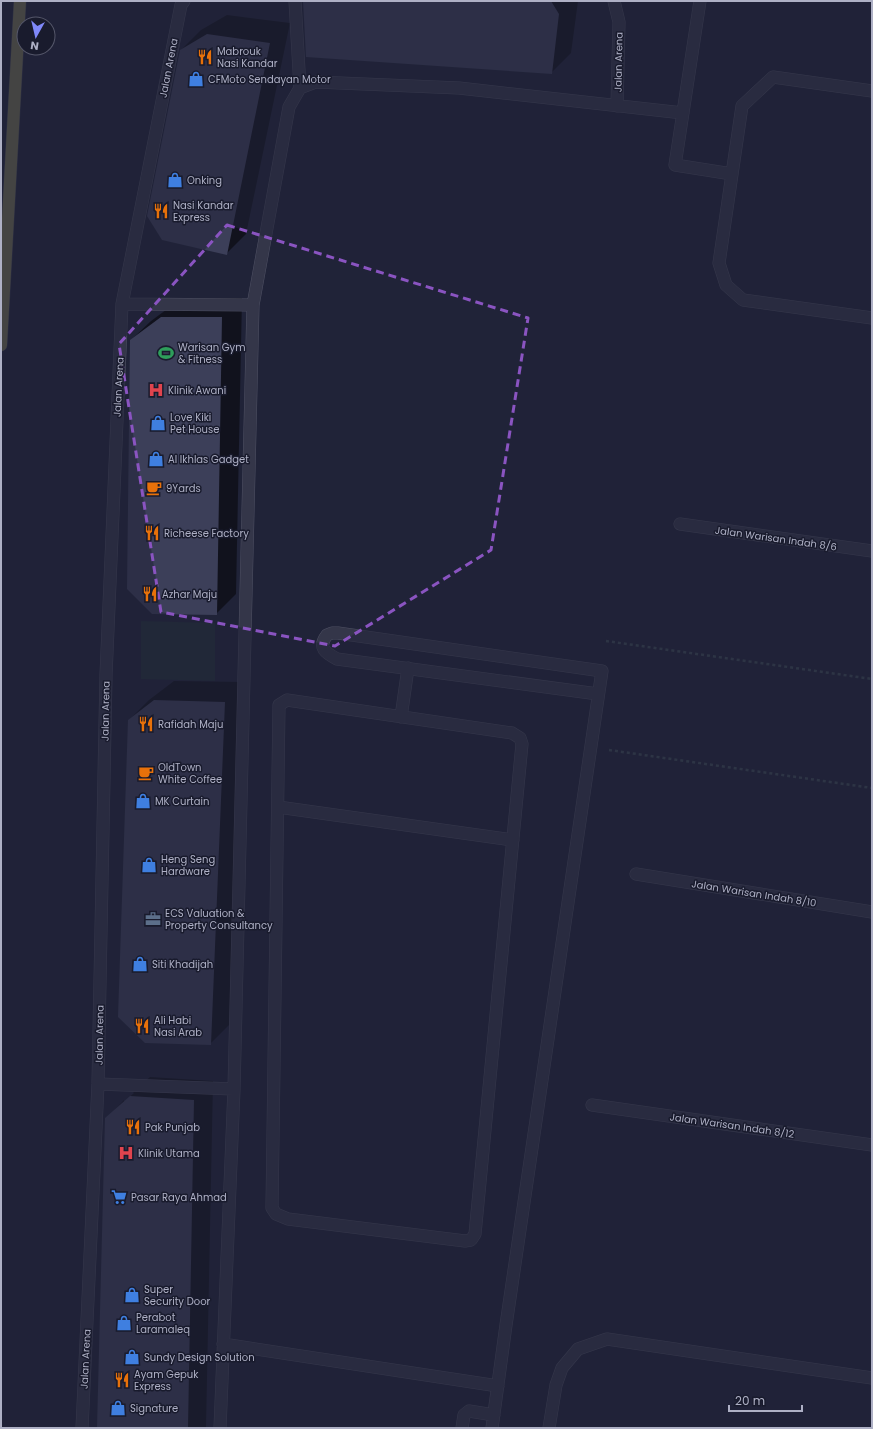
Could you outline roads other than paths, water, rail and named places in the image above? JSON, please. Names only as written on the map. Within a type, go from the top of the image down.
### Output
[{"type":"highway","points":[[1,345],[22,5]]},
{"type":"street","name":"Jalan Arena","points":[[82,1428],[98,1084],[106,675],[122,304],[181,5],[184,1]]},
{"type":"street","points":[[220,1428],[234,1089],[253,305],[289,107],[300,88],[295,1]]},
{"type":"street","name":"Jalan Arena","points":[[614,1],[618,22],[618,106],[683,113]]},
{"type":"street","points":[[700,1],[675,165],[732,174]]},
{"type":"street","points":[[872,91],[773,77],[742,106],[719,263],[726,285],[743,300],[872,318]]},
{"type":"street","points":[[300,88],[316,82],[459,88],[618,106]]},
{"type":"street","points":[[122,304],[253,305]]},
{"type":"street","name":"Jalan Warisan Indah 8/6","points":[[680,524],[872,551]]},
{"type":"street","points":[[492,1428],[602,671],[338,633],[327,635],[324,639],[323,648],[326,653],[337,659],[598,694]]},
{"type":"street","points":[[400,717],[408,668]]},
{"type":"street","points":[[287,700],[512,733],[520,738],[522,744],[475,1234],[471,1240],[465,1241],[288,1218],[276,1214],[272,1208],[278,807],[279,705],[287,700]]},
{"type":"street","points":[[278,807],[513,840]]},
{"type":"street","name":"Jalan Warisan Indah 8/10","points":[[636,874],[872,912]]},
{"type":"street","points":[[98,1084],[234,1089]]},
{"type":"street","name":"Jalan Warisan Indah 8/12","points":[[592,1105],[872,1145]]},
{"type":"street","points":[[549,1428],[556,1385],[562,1368],[578,1349],[608,1339],[872,1378]]},
{"type":"street","points":[[223,1344],[498,1386]]},
{"type":"street","points":[[462,1428],[464,1415],[469,1411],[494,1415]]},
{"type":"place","name":"Mabrouk Nasi Kandar","points":[[205,57]]},
{"type":"place","name":"CFMoto Sendayan Motor","points":[[196,79]]},
{"type":"place","name":"Onking","points":[[175,180]]},
{"type":"place","name":"Nasi Kandar Express","points":[[161,211]]},
{"type":"place","name":"Warisan Gym & Fitness","points":[[166,353]]},
{"type":"place","name":"Klinik Awani","points":[[156,390]]},
{"type":"place","name":"Love Kiki Pet House","points":[[158,423]]},
{"type":"place","name":"Al Ikhlas Gadget","points":[[156,459]]},
{"type":"place","name":"9Yards","points":[[154,488]]},
{"type":"place","name":"Richeese Factory","points":[[152,533]]},
{"type":"place","name":"Azhar Maju","points":[[150,594]]},
{"type":"place","name":"Rafidah Maju","points":[[146,724]]},
{"type":"place","name":"OldTown White Coffee","points":[[146,773]]},
{"type":"place","name":"MK Curtain","points":[[143,801]]},
{"type":"place","name":"Heng Seng Hardware","points":[[149,865]]},
{"type":"place","name":"ECS Valuation & Property Consultancy","points":[[153,919]]},
{"type":"place","name":"Siti Khadijah","points":[[140,964]]},
{"type":"place","name":"Ali Habi Nasi Arab","points":[[142,1026]]},
{"type":"place","name":"Pak Punjab","points":[[133,1127]]},
{"type":"place","name":"Klinik Utama","points":[[126,1153]]},
{"type":"place","name":"Pasar Raya Ahmad","points":[[119,1197]]},
{"type":"place","name":"Super Security Door","points":[[132,1295]]},
{"type":"place","name":"Perabot Laramaleq","points":[[124,1323]]},
{"type":"place","name":"Sundy Design Solution","points":[[132,1357]]},
{"type":"place","name":"Ayam Gepuk Express","points":[[122,1380]]},
{"type":"place","name":"Signature","points":[[118,1408]]}]
